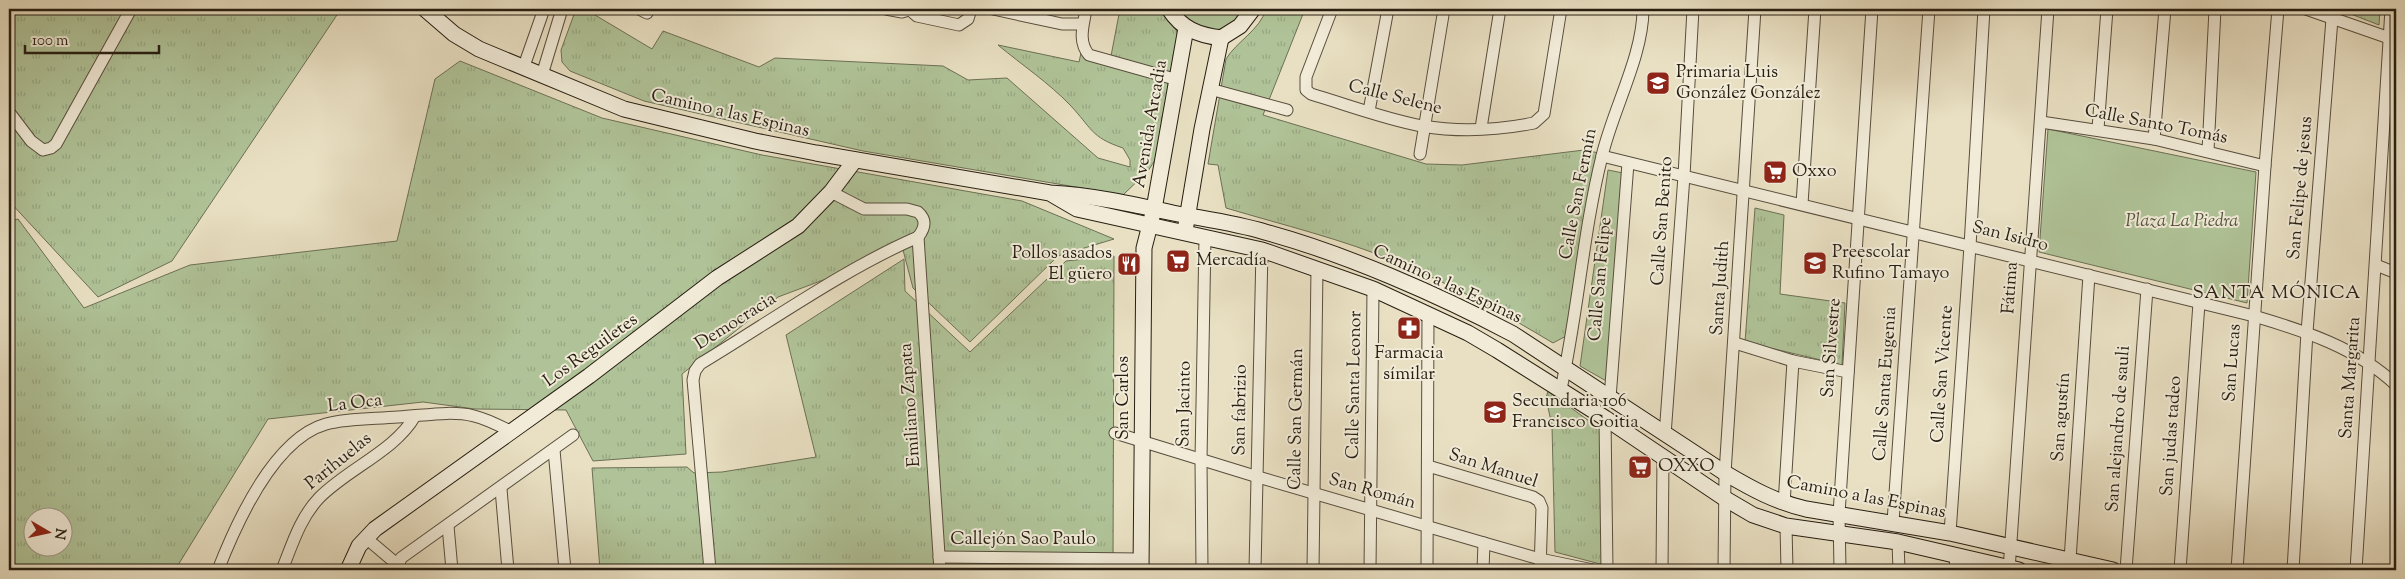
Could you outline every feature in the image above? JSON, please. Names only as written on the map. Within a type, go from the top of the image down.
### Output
[{"type":"street","points":[[9,112],[31,141],[44,150],[56,144],[131,9]]},
{"type":"street","name":"Camino a las Espinas","points":[[424,9],[454,34],[479,49],[624,109],[755,141],[855,160],[1050,193],[1080,194],[1236,224],[1325,251],[1480,317],[1513,334],[1725,474],[1755,492],[1784,504],[1894,522],[2010,545],[2113,570]]},
{"type":"street","points":[[524,66],[544,9]]},
{"type":"street","points":[[542,75],[562,9]]},
{"type":"street","points":[[886,9],[902,12],[909,9],[918,16],[959,25],[968,20],[971,9]]},
{"type":"street","points":[[993,9],[1028,12],[1071,26],[1082,24]]},
{"type":"street","points":[[1086,9],[1082,24],[1083,44],[1089,55],[1178,80]]},
{"type":"street","points":[[1169,9],[1177,21],[1186,28],[1197,34],[1221,38],[1232,33],[1240,26],[1253,9]]},
{"type":"street","name":"Calle Selene","points":[[1332,9],[1306,77],[1306,90],[1311,94],[1424,126],[1450,129],[1534,123],[1544,114],[1562,9]]},
{"type":"street","points":[[1369,111],[1388,9]]},
{"type":"street","points":[[1420,154],[1444,9]]},
{"type":"street","points":[[1481,128],[1500,9]]},
{"type":"street","name":"Calle San Fermín","points":[[1561,389],[1593,196],[1602,156],[1632,64],[1642,24],[1643,9]]},
{"type":"street","name":"Calle San Benito","points":[[1664,435],[1684,176],[1693,9]]},
{"type":"street","name":"Santa Judith","points":[[1724,570],[1725,474],[1756,9]]},
{"type":"street","points":[[1802,204],[1815,9]]},
{"type":"street","name":"San Silvestre","points":[[1840,570],[1839,514],[1872,9]]},
{"type":"street","name":"Calle Santa Eugenia","points":[[1894,522],[1929,9]]},
{"type":"street","name":"Calle San Vicente","points":[[1950,533],[1984,9]]},
{"type":"street","name":"Fátima","points":[[2012,570],[2010,545],[2048,9]]},
{"type":"street","points":[[2098,129],[2107,9]]},
{"type":"street","points":[[2154,139],[2165,9]]},
{"type":"street","points":[[2208,151],[2215,9]]},
{"type":"street","name":"San Lucas","points":[[2237,570],[2254,316],[2278,9]]},
{"type":"street","points":[[2306,9],[2393,39]]},
{"type":"street","name":"Santa Margarita","points":[[2356,570],[2393,39],[2390,9]]},
{"type":"street","name":"San Felipe de jesus","points":[[2293,570],[2307,332],[2332,19]]},
{"type":"street","name":"Avenida Arcadia","points":[[1150,226],[1186,28]]},
{"type":"street","points":[[1185,234],[1210,89],[1221,38]]},
{"type":"street","points":[[1210,89],[1287,110]]},
{"type":"street","name":"Calle Santo Tomás","points":[[2041,122],[2098,129],[2154,139],[2265,166]]},
{"type":"street","name":"San Isidro","points":[[1602,156],[2254,316],[2307,332],[2370,363],[2396,385]]},
{"type":"street","name":"Los Reguiletes","points":[[348,570],[359,546],[366,538],[405,507],[653,329],[717,278],[798,226],[831,192],[855,160]]},
{"type":"street","name":"Calle San Felipe","points":[[1610,398],[1628,163]]},
{"type":"street","name":"Emiliano Zapata","points":[[831,192],[864,209],[907,209],[918,212],[924,220],[925,225],[918,237],[940,570]]},
{"type":"street","name":"Camino a las Espinas","points":[[1050,193],[1077,209],[1262,250],[1373,289],[1428,314],[1468,333],[1561,389],[1724,498],[1753,515],[1786,526],[1898,542],[1956,554],[2012,570]]},
{"type":"street","name":"San Carlos","points":[[1141,565],[1143,269],[1144,248],[1150,226]]},
{"type":"street","name":"Democracia","points":[[710,570],[693,380],[695,371],[700,364],[831,284],[892,248],[918,237]]},
{"type":"street","name":"San Jacinto","points":[[1202,570],[1201,460],[1205,238]]},
{"type":"street","name":"San fabrizio","points":[[1255,570],[1262,250]]},
{"type":"street","points":[[2376,265],[2396,272]]},
{"type":"street","name":"Calle San Germán","points":[[1314,570],[1317,268]]},
{"type":"street","name":"San agustín","points":[[2070,560],[2088,275]]},
{"type":"street","name":"Calle Santa Leonor","points":[[1370,570],[1373,289]]},
{"type":"street","name":"San alejandro de sauli","points":[[2126,570],[2146,289]]},
{"type":"street","name":"San judas tadeo","points":[[2180,570],[2199,303]]},
{"type":"street","points":[[1427,570],[1428,314]]},
{"type":"street","points":[[1735,343],[1793,361],[1848,372]]},
{"type":"street","points":[[1784,504],[1793,361]]},
{"type":"street","name":"La Oca","points":[[218,570],[265,474],[301,438],[325,424],[460,414],[473,416],[512,432]]},
{"type":"street","name":"Parihuelas","points":[[282,570],[296,534],[307,513],[318,499],[344,477],[396,439],[409,426],[415,416]]},
{"type":"street","points":[[1605,418],[1607,570]]},
{"type":"street","name":"San Román","points":[[1115,432],[1201,460],[1484,543],[1540,565],[1593,570]]},
{"type":"street","points":[[366,538],[398,568],[401,558],[501,489],[573,435]]},
{"type":"street","points":[[554,450],[565,570]]},
{"type":"street","points":[[1662,570],[1663,457]]},
{"type":"street","name":"San Manuel","points":[[1428,466],[1532,497],[1539,501],[1542,508],[1540,565]]},
{"type":"street","points":[[501,489],[508,570]]},
{"type":"street","points":[[448,526],[452,570]]},
{"type":"street","points":[[1786,526],[1787,570]]},
{"type":"street","points":[[1898,542],[1899,570]]},
{"type":"street","points":[[1483,570],[1484,543]]},
{"type":"street","points":[[1956,554],[1956,570]]},
{"type":"street","name":"Callejón Sao Paulo","points":[[939,557],[1108,558],[1141,565]]},
{"type":"green space","points":[[9,9],[341,9],[172,261],[98,297],[9,201]]},
{"type":"green space","points":[[576,9],[585,9],[652,49],[663,31],[759,67],[775,58],[943,66],[968,80],[1007,78],[1098,158],[1130,167],[1130,160],[1123,148],[1098,136],[1062,97],[998,45],[1079,62],[1081,53],[1111,56],[1120,9],[1163,9],[1181,38],[1157,157],[1148,171],[1123,195],[863,151],[644,101],[570,71],[562,62],[561,50]]},
{"type":"green space","points":[[1180,9],[1250,9],[1227,27],[1211,30],[1193,23]]},
{"type":"green space","points":[[1266,9],[1305,9],[1263,115],[1426,164],[1462,165],[1584,150],[1599,153],[1568,335],[1553,343],[1476,299],[1397,262],[1334,239],[1226,208],[1218,165],[1208,164],[1226,59],[1259,23]]},
{"type":"green space","points":[[2338,9],[2380,9],[2379,25]]},
{"type":"green space","points":[[460,61],[602,118],[762,155],[1022,201],[1114,239],[1058,256],[970,342],[913,288],[903,250],[778,297],[682,374],[686,454],[593,461],[566,410],[475,409],[423,402],[268,419],[175,570],[96,570],[66,565],[56,570],[9,570],[9,221],[18,219],[84,308],[190,265],[397,241],[435,79]]},
{"type":"green space","name":"Plaza La Piedra","points":[[2048,129],[2256,172],[2247,303],[2039,252]]},
{"type":"green space","points":[[1608,170],[1623,173],[1608,382],[1580,366]]},
{"type":"green space","points":[[1755,208],[1784,215],[1780,294],[1845,303],[1842,365],[1745,342]]},
{"type":"green space","points":[[1114,256],[1113,570],[600,570],[592,468],[687,467],[694,473],[722,472],[816,457],[786,335],[904,259],[905,291],[970,352],[1066,261]]},
{"type":"green space","points":[[1548,391],[1600,429],[1605,560],[1600,564],[1555,552],[1552,426],[1546,398]]},
{"type":"place","name":"Primaria Luis González González","points":[[1658,83]]},
{"type":"place","name":"Oxxo","points":[[1775,172]]},
{"type":"place","name":"Mercadía","points":[[1178,261]]},
{"type":"place","name":"Preescolar Rufino Tamayo","points":[[1815,263]]},
{"type":"place","name":"Pollos asados El güero","points":[[1129,264]]},
{"type":"place","name":"Farmacia símilar","points":[[1409,328]]},
{"type":"place","name":"Secundaria 106 Francisco Goitia","points":[[1495,412]]},
{"type":"place","name":"OXXO","points":[[1640,467]]},
{"type":"district","name":"SANTA MÓNICA","points":[[2277,293]]}]
